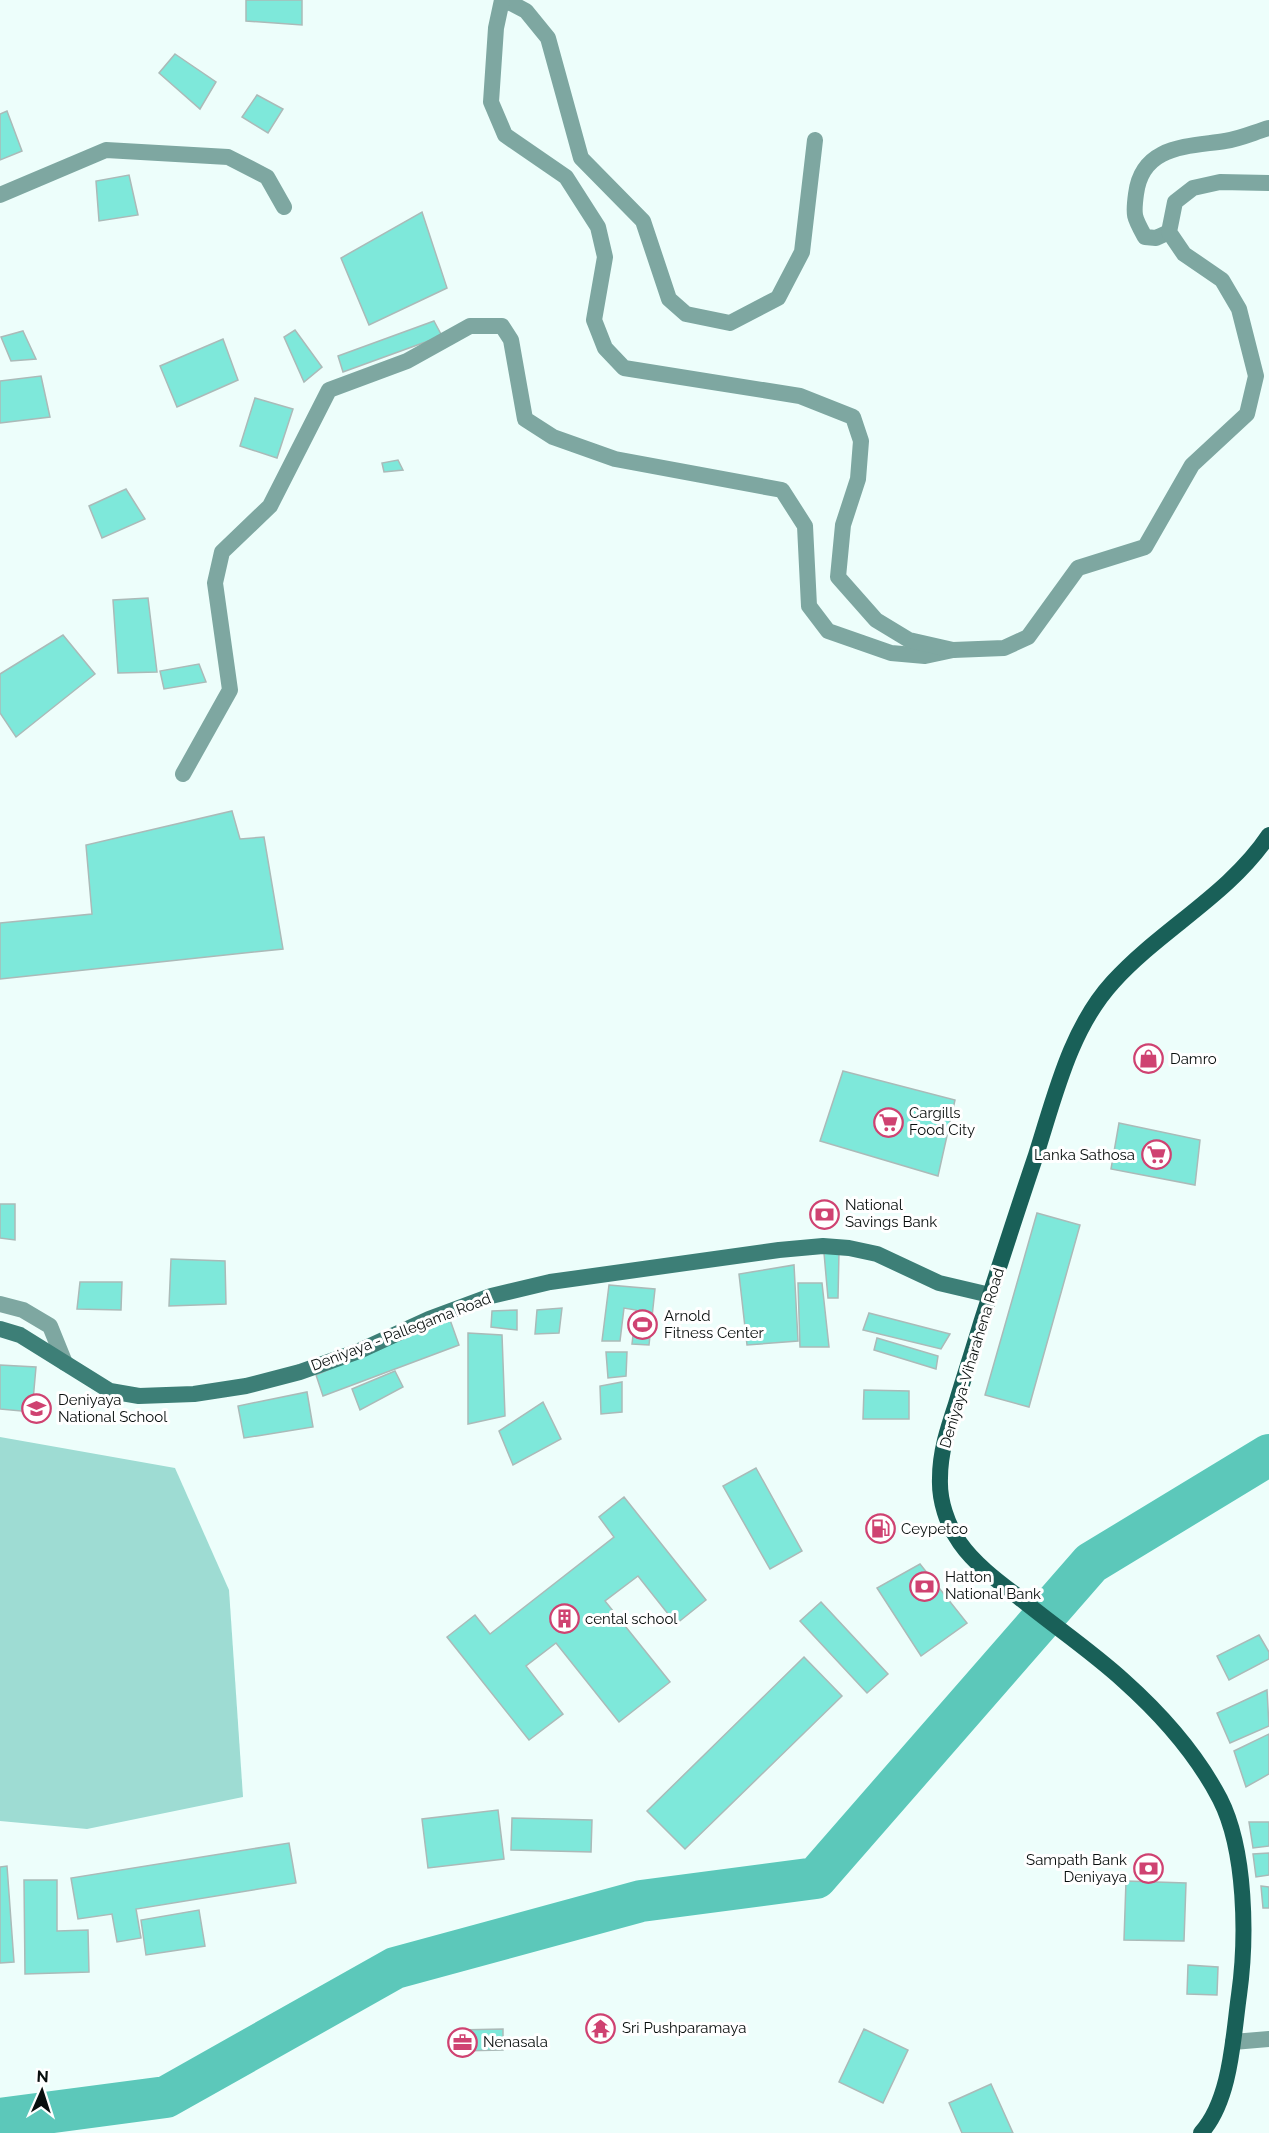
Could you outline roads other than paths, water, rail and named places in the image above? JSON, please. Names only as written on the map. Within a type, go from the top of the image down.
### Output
[{"type":"main road","name":"Deniyaya-Viharahena Road","points":[[1201,2133],[1219,2102],[1229,2066],[1242,1975],[1243,1908],[1236,1840],[1221,1800],[1189,1749],[1163,1719],[1122,1679],[992,1576],[960,1543],[944,1513],[940,1479],[944,1441],[990,1295],[1067,1061],[1085,1022],[1111,983],[1158,939],[1234,876],[1261,848],[1269,836]]},
{"type":"main road","name":"Deniyaya - Pallegama Road","points":[[0,1329],[20,1335],[110,1391],[139,1396],[194,1394],[246,1386],[300,1372],[359,1351],[429,1319],[491,1296],[550,1282],[768,1252],[823,1246],[849,1248],[877,1254],[939,1282],[990,1295]]},
{"type":"street","points":[[815,140],[802,252],[778,297],[730,323],[686,314],[669,299],[643,221],[581,158],[548,38],[526,11],[503,0],[496,28],[491,102],[505,135],[566,177],[598,227],[605,257],[594,320],[605,348],[624,368],[800,396],[853,417],[861,441],[858,479],[843,525],[838,577],[876,620],[909,640],[953,650]]},
{"type":"street","points":[[1169,232],[1156,238],[1145,237],[1133,215],[1138,180],[1151,160],[1181,146],[1227,141],[1269,128]]},
{"type":"street","points":[[0,195],[106,150],[228,157],[267,177],[284,207]]},
{"type":"street","points":[[183,774],[230,690],[215,583],[222,552],[270,506],[329,390],[407,361],[470,326],[502,326],[511,340],[525,419],[553,437],[615,459],[782,490],[805,526],[809,606],[828,631],[891,653],[925,656],[953,650],[1004,648],[1028,636],[1078,568],[1145,547],[1192,465],[1247,414],[1256,376],[1239,309],[1222,280],[1184,254],[1169,232],[1175,202],[1193,188],[1220,182],[1269,183]]},
{"type":"street","points":[[0,1304],[23,1310],[50,1326],[65,1363]]},
{"type":"street","points":[[1233,2042],[1269,2039]]},
{"type":"waterway","points":[[0,2119],[166,2097],[395,1968],[641,1901],[816,1878],[1091,1563],[1269,1455]]},
{"type":"place","name":"Damro","points":[[1149,1059]]},
{"type":"place","name":"Cargills Food City","points":[[888,1122]]},
{"type":"place","name":"Lanka Sathosa","points":[[1156,1155]]},
{"type":"place","name":"National Savings Bank","points":[[824,1214]]},
{"type":"place","name":"Arnold Fitness Center","points":[[643,1325]]},
{"type":"place","name":"Deniyaya National School","points":[[37,1409]]},
{"type":"place","name":"Ceypetco","points":[[880,1529]]},
{"type":"place","name":"Hatton National Bank","points":[[924,1586]]},
{"type":"place","name":"cental school","points":[[564,1619]]},
{"type":"place","name":"Sampath Bank Deniyaya","points":[[1148,1869]]},
{"type":"place","name":"Sri Pushparamaya","points":[[601,2028]]},
{"type":"place","name":"Nenasala","points":[[462,2042]]}]
